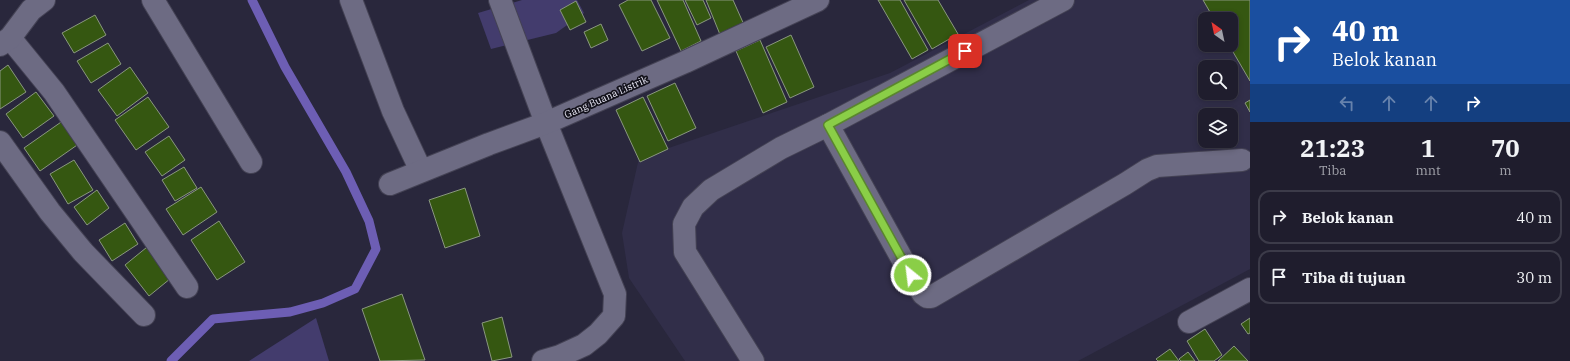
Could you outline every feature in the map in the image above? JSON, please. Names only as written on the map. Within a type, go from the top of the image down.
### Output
[{"type":"street","points":[[153,0],[251,162]]},
{"type":"street","points":[[351,0],[393,111],[421,171]]},
{"type":"street","points":[[500,0],[546,123],[615,294],[614,316],[598,334],[584,345],[560,356],[543,361]]},
{"type":"street","name":"Gang Buana Listrik","points":[[390,184],[546,123],[685,62],[818,0]]},
{"type":"street","points":[[753,361],[685,252],[684,224],[693,207],[711,190],[781,148],[828,125],[1062,0]]},
{"type":"street","points":[[33,3],[5,42],[54,92],[187,287]]},
{"type":"street","points":[[828,125],[911,275],[923,294],[927,297],[931,297],[1147,170],[1157,166],[1242,160]]},
{"type":"street","points":[[0,142],[50,212],[83,252],[144,315]]},
{"type":"street","points":[[1190,322],[1250,290]]},
{"type":"shaded area","points":[[522,0],[577,0],[584,13],[556,33],[491,49],[478,13]]},
{"type":"shaded area","points":[[1029,0],[1250,0],[1250,269],[1078,361],[685,361],[629,278],[622,233],[639,158],[890,73]]},
{"type":"shaded area","points":[[316,318],[329,361],[249,361]]},
{"type":"building","points":[[628,0],[651,0],[670,38],[642,51],[619,5]]},
{"type":"building","points":[[657,0],[683,0],[701,41],[681,51]]},
{"type":"building","points":[[685,0],[703,0],[711,18],[697,25]]},
{"type":"building","points":[[706,0],[733,0],[745,27],[721,37]]},
{"type":"building","points":[[878,0],[900,0],[928,50],[912,59]]},
{"type":"building","points":[[904,0],[938,0],[958,34],[932,49]]},
{"type":"building","points":[[1203,0],[1250,0],[1250,81],[1233,52],[1238,52],[1238,12],[1210,12]]},
{"type":"building","points":[[576,1],[586,22],[570,30],[560,10]]},
{"type":"building","points":[[95,15],[106,35],[74,53],[62,33]]},
{"type":"building","points":[[601,24],[608,40],[591,48],[584,32]]},
{"type":"building","points":[[791,35],[814,87],[790,98],[766,47]]},
{"type":"building","points":[[760,40],[787,102],[763,113],[736,51]]},
{"type":"building","points":[[108,43],[121,64],[91,83],[77,61]]},
{"type":"building","points":[[8,65],[26,92],[0,109],[0,71]]},
{"type":"building","points":[[130,67],[148,93],[117,116],[98,90]]},
{"type":"building","points":[[675,83],[696,128],[668,141],[647,96]]},
{"type":"building","points":[[36,92],[54,116],[23,138],[6,114]]},
{"type":"building","points":[[148,97],[169,127],[136,150],[115,120]]},
{"type":"building","points":[[643,97],[668,149],[640,162],[616,110]]},
{"type":"building","points":[[1250,100],[1250,112],[1245,103]]},
{"type":"building","points":[[64,120],[80,143],[40,171],[24,148]]},
{"type":"building","points":[[169,136],[185,160],[162,176],[145,152]]},
{"type":"building","points":[[74,160],[93,190],[68,204],[50,174]]},
{"type":"building","points":[[184,167],[197,188],[175,201],[162,180]]},
{"type":"building","points":[[201,187],[217,212],[183,235],[166,209]]},
{"type":"building","points":[[465,188],[480,236],[445,248],[429,200]]},
{"type":"building","points":[[97,190],[109,208],[87,225],[74,207]]},
{"type":"building","points":[[219,221],[245,262],[217,280],[191,240]]},
{"type":"building","points":[[125,223],[138,244],[112,261],[99,240]]},
{"type":"building","points":[[152,243],[176,274],[149,296],[125,265]]},
{"type":"building","points":[[402,294],[425,360],[380,361],[362,309]]},
{"type":"building","points":[[502,317],[512,357],[492,361],[482,323]]},
{"type":"building","points":[[1250,318],[1250,333],[1248,334],[1241,324]]},
{"type":"building","points":[[1205,329],[1222,355],[1214,361],[1199,361],[1187,341]]},
{"type":"building","points":[[1234,346],[1248,361],[1218,361]]},
{"type":"building","points":[[1170,349],[1179,361],[1158,361],[1156,359]]},
{"type":"building","points":[[1188,352],[1195,361],[1181,361],[1179,359]]},
{"type":"waterway","points":[[171,361],[213,319],[290,312],[323,303],[355,289],[376,249],[369,221],[346,172],[285,67],[252,0]]},
{"type":"route","points":[[911,275],[828,125],[965,51]]}]
